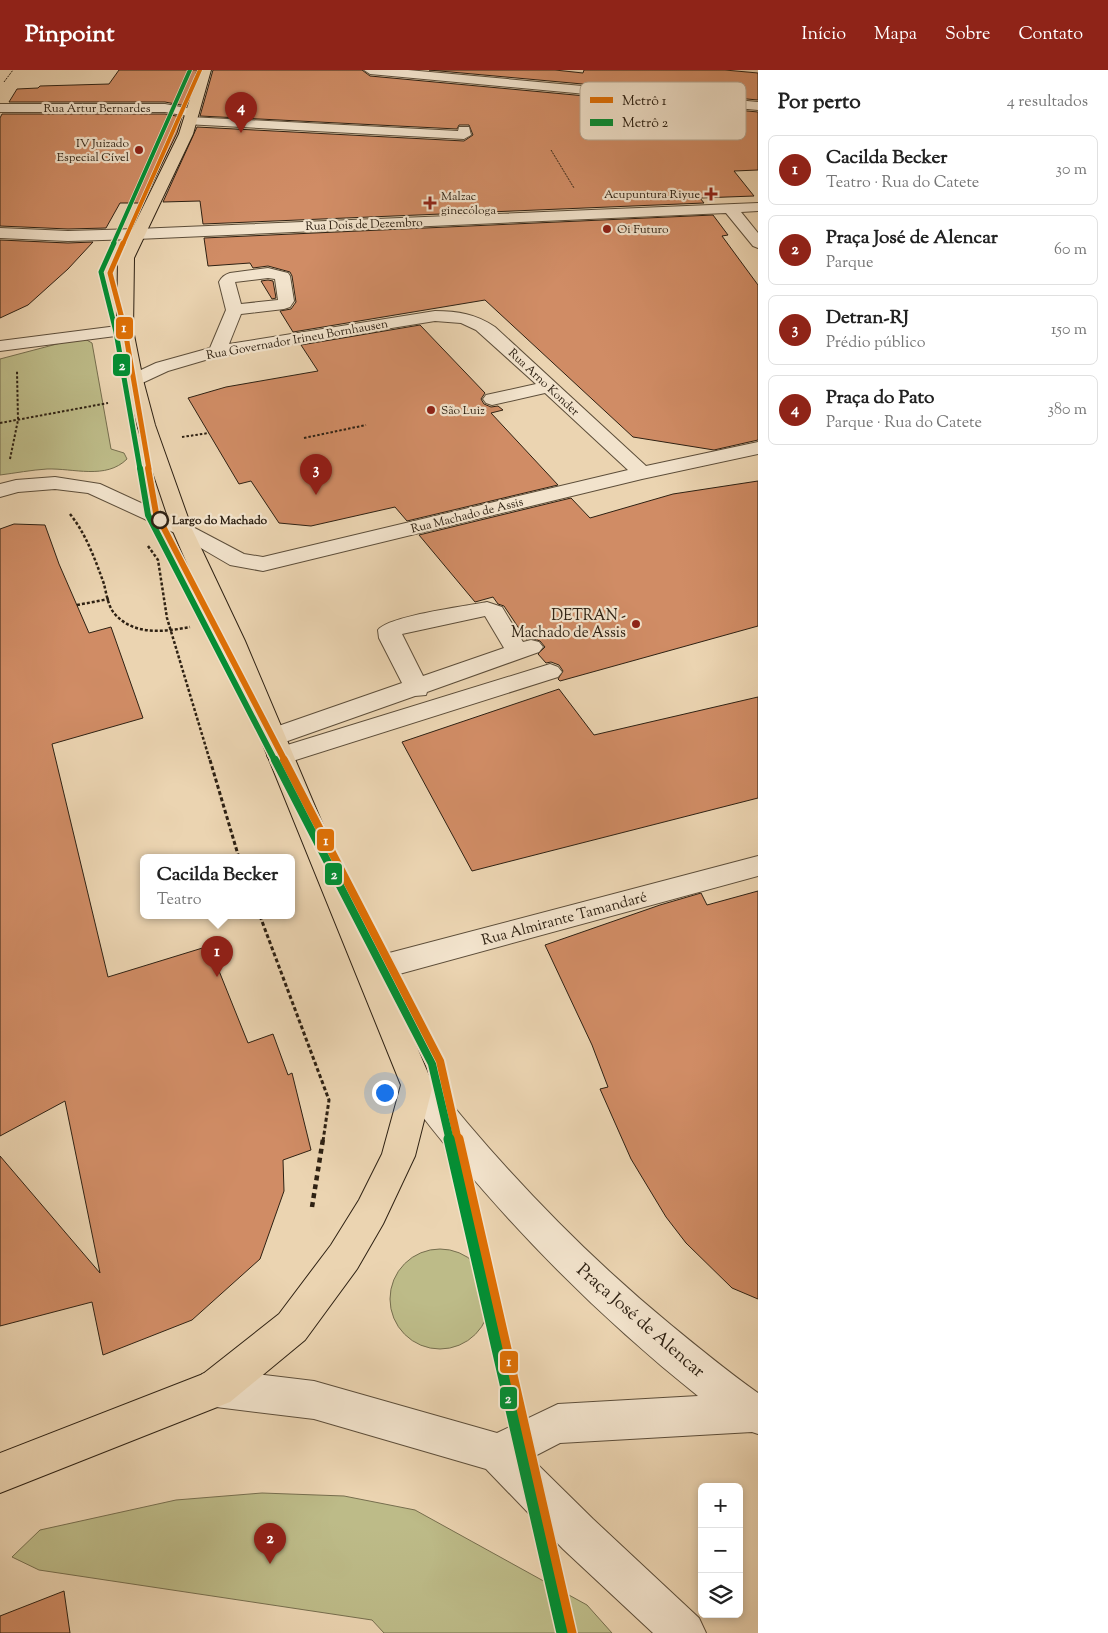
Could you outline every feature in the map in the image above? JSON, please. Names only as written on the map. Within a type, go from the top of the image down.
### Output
[{"type":"main road","points":[[0,1473],[216,1388],[292,1327],[344,1257],[371,1212],[398,1156],[417,1085],[223,620],[182,529],[146,425],[137,388],[125,330],[126,258],[186,134],[205,70]]},
{"type":"street","points":[[370,70],[580,89]]},
{"type":"street","name":"Rua Artur Bernardes","points":[[0,108],[164,108],[192,117],[464,135],[464,130]]},
{"type":"street","name":"Rua Dois de Dezembro","points":[[0,234],[68,236],[137,234],[758,207]]},
{"type":"street","points":[[730,208],[758,243]]},
{"type":"street","points":[[217,351],[234,310]]},
{"type":"street","name":"Rua Governador Irineu Bornhausen","points":[[137,388],[187,359],[217,351],[435,316]]},
{"type":"street","name":"Rua Arno Konder","points":[[435,316],[463,317],[477,321],[642,473]]},
{"type":"street","points":[[7,345],[125,330]]},
{"type":"street","points":[[492,399],[549,387]]},
{"type":"street","name":"Rua Machado de Assis","points":[[182,529],[238,560],[263,564],[642,473],[758,448]]},
{"type":"street","points":[[0,491],[16,486],[55,483],[93,488],[182,529]]},
{"type":"street","points":[[276,746],[417,688],[524,650],[494,612],[487,609],[400,626],[390,630],[391,638],[417,688]]},
{"type":"street","points":[[276,746],[550,672]]},
{"type":"street","name":"Rua Almirante Tamandaré","points":[[370,970],[758,866]]},
{"type":"street","name":"Praça José de Alencar","points":[[417,1085],[453,1133],[564,1253],[629,1315],[699,1372],[757,1413]]},
{"type":"street","points":[[216,1388],[314,1400],[498,1453],[578,1534],[684,1633]]},
{"type":"street","name":"Praça José de Alencar","points":[[498,1453],[558,1424],[757,1413]]},
{"type":"path","points":[[0,87],[13,70]]},
{"type":"path","points":[[551,150],[589,214]]},
{"type":"path","points":[[7,345],[17,370],[18,420],[9,464]]},
{"type":"path","points":[[0,423],[18,420],[137,388]]},
{"type":"path","points":[[304,438],[366,425]]},
{"type":"path","points":[[66,512],[76,521],[83,534],[113,612],[144,631],[162,634]]},
{"type":"path","points":[[148,545],[158,560],[167,618],[238,854]]},
{"type":"path","points":[[78,605],[109,599]]},
{"type":"path","points":[[261,919],[329,1100],[312,1207]]},
{"type":"shaded area","points":[[85,339],[92,343],[111,449],[124,453],[127,459],[119,465],[99,471],[47,469],[0,475],[0,359],[72,340]]},
{"type":"shaded area","points":[[440,1249],[450,1250],[468,1257],[482,1271],[489,1289],[489,1309],[482,1327],[468,1341],[450,1348],[440,1349],[430,1348],[412,1341],[398,1327],[391,1309],[390,1299],[391,1289],[398,1271],[412,1257],[430,1250]]},
{"type":"shaded area","points":[[262,1493],[344,1496],[415,1510],[587,1605],[612,1633],[384,1633],[372,1620],[39,1570],[12,1557],[40,1530],[176,1500]]},
{"type":"building","points":[[119,70],[197,70],[186,106],[165,102],[9,102],[17,89],[38,88],[40,86],[109,84]]},
{"type":"building","points":[[213,70],[362,70],[370,76],[580,95],[580,140],[746,140],[746,111],[758,112],[758,170],[734,171],[754,196],[700,198],[704,203],[203,224],[200,201],[163,202],[197,127],[464,141],[473,135],[469,125],[459,125],[457,129],[200,116]]},
{"type":"building","points":[[429,70],[555,70],[583,73],[584,70],[725,70],[758,73],[758,100],[746,99],[746,82],[580,82],[580,84]]},
{"type":"building","points":[[2,114],[165,114],[182,117],[177,133],[143,203],[120,203],[106,228],[68,229],[0,226],[0,118]]},
{"type":"building","points":[[713,215],[728,235],[722,236],[758,285],[758,440],[714,450],[633,437],[485,300],[293,332],[280,311],[291,309],[296,302],[290,272],[268,266],[253,268],[250,263],[208,266],[204,238]]},
{"type":"building","points":[[0,240],[68,243],[93,242],[68,269],[28,305],[0,318]]},
{"type":"building","points":[[261,281],[273,281],[276,298],[272,299]]},
{"type":"building","points":[[420,325],[485,393],[481,399],[484,404],[491,407],[498,406],[503,410],[491,413],[558,485],[407,521],[395,507],[311,526],[279,523],[251,481],[239,484],[188,398],[226,387],[318,371],[301,345]]},
{"type":"building","points":[[758,481],[758,626],[560,681],[558,679],[563,671],[559,665],[551,662],[546,663],[538,654],[545,647],[540,641],[531,638],[526,639],[504,606],[498,604],[493,597],[475,602],[419,535],[571,498],[590,518],[673,494]]},
{"type":"building","points":[[14,524],[45,525],[59,564],[89,633],[111,627],[143,718],[52,744],[108,977],[209,946],[248,1043],[273,1034],[288,1075],[292,1073],[311,1150],[283,1160],[284,1191],[260,1259],[192,1320],[103,1355],[92,1302],[0,1326],[0,1156],[100,1273],[65,1101],[0,1136],[0,529]]},
{"type":"building","points":[[559,689],[594,735],[758,697],[758,798],[472,871],[402,742]]},
{"type":"building","points":[[758,891],[758,1299],[732,1288],[686,1243],[666,1217],[631,1159],[600,1089],[608,1087],[592,1045],[545,945],[660,905],[701,893],[707,905]]},
{"type":"building","points":[[64,1591],[70,1633],[0,1633],[0,1616]]},
{"type":"metro line","name":"2","points":[[190,70],[101,272],[116,332],[148,515],[432,1064],[562,1633]]},
{"type":"metro line","name":"1","points":[[200,70],[110,273],[125,330],[156,513],[440,1061],[571,1633]]},
{"type":"place","name":"Praça do Pato","points":[[241,133]]},
{"type":"place","name":"IV Juizado Especial Cível","points":[[139,150]]},
{"type":"place","name":"Acupuntura Riyue","points":[[711,194]]},
{"type":"place","name":"Malzac ginecóloga","points":[[430,203]]},
{"type":"place","name":"Oi Futuro","points":[[607,229]]},
{"type":"place","name":"São Luiz","points":[[431,410]]},
{"type":"place","name":"Detran-RJ","points":[[316,495]]},
{"type":"place","name":"Largo do Machado","points":[[160,520]]},
{"type":"place","name":"DETRAN - Machado de Assis","points":[[636,624]]},
{"type":"place","name":"Cacilda Becker","points":[[217,977]]},
{"type":"place","name":"Praça José de Alencar","points":[[270,1564]]}]
